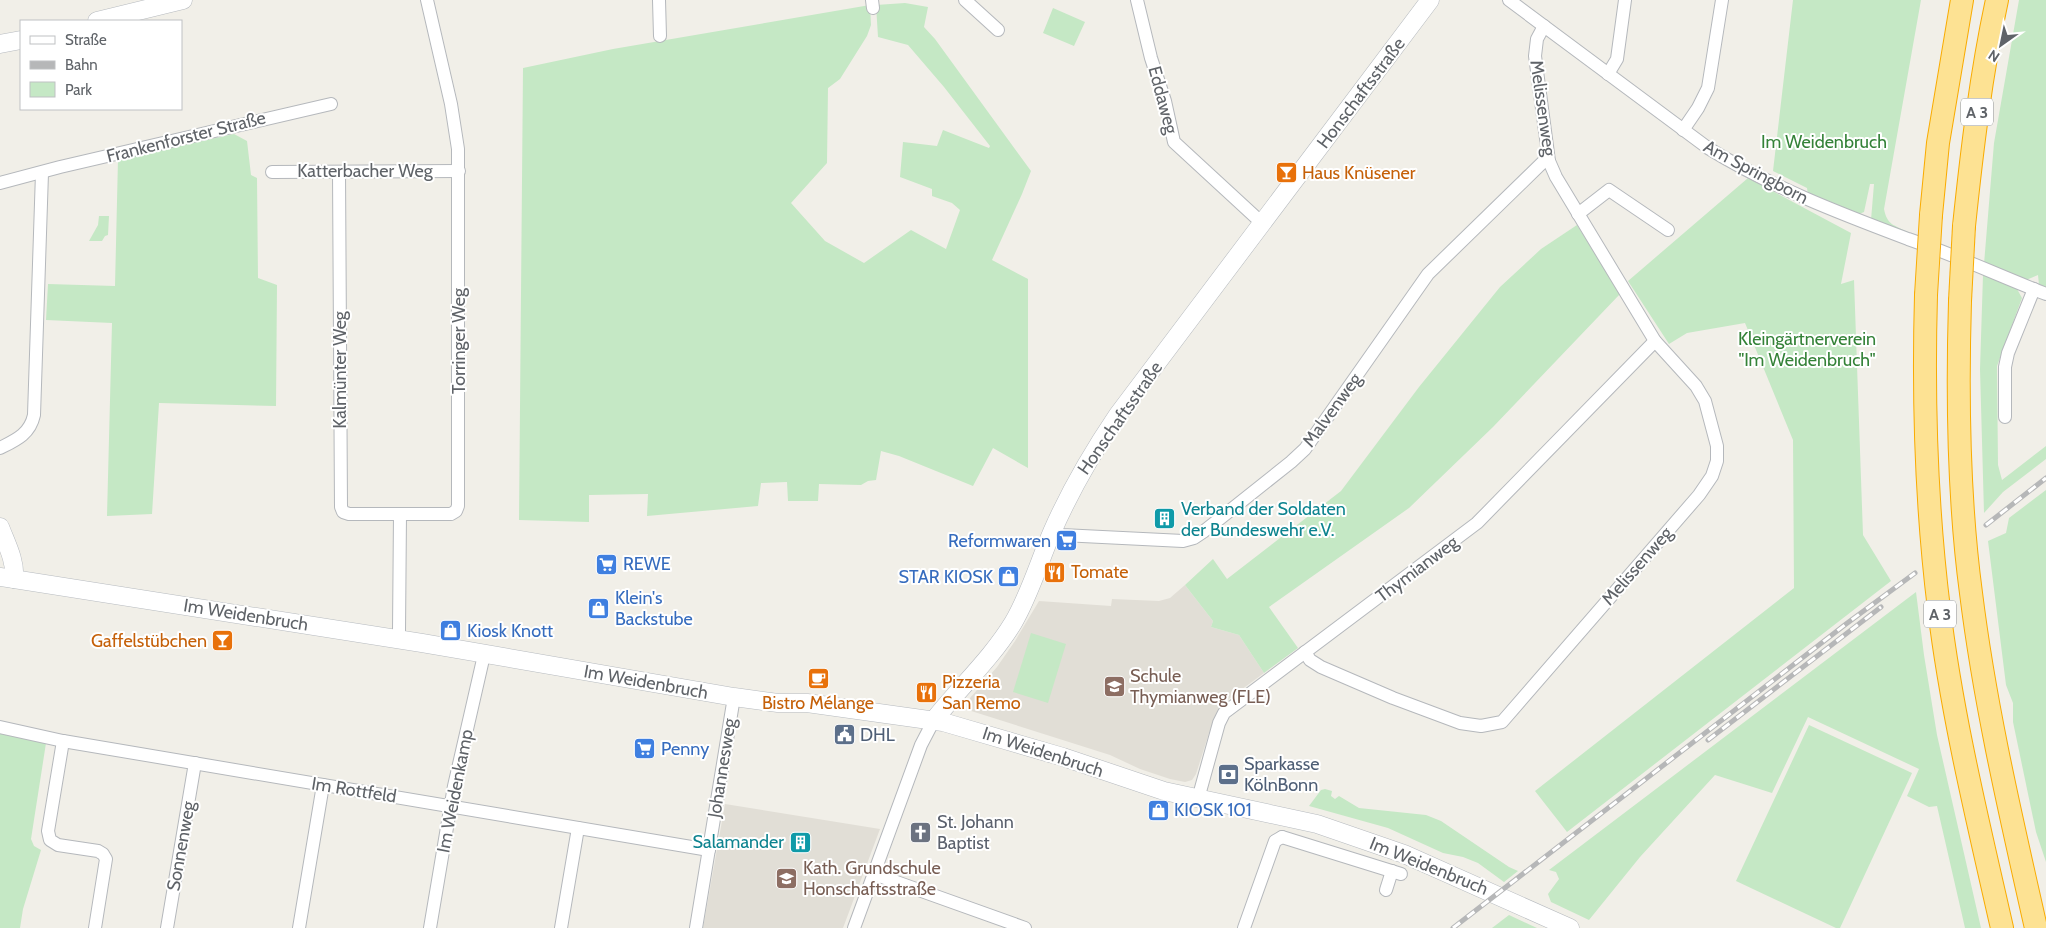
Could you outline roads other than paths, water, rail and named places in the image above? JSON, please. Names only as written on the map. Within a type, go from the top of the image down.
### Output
[{"type":"highway","name":"A 3","points":[[1962,0],[1941,125],[1931,215],[1924,366],[1925,440],[1930,523],[1939,609],[1958,730],[2002,928]]},
{"type":"highway","name":"A 3","points":[[1997,0],[1982,77],[1964,226],[1958,369],[1959,436],[1970,593],[1991,721],[2036,928]]},
{"type":"street","points":[[101,20],[184,0]]},
{"type":"street","name":"Torringer Weg","points":[[400,514],[451,514],[456,511],[458,506],[459,171],[453,111],[427,0]]},
{"type":"street","points":[[659,0],[660,36]]},
{"type":"street","points":[[965,0],[998,30]]},
{"type":"street","name":"Eddaweg","points":[[1137,0],[1174,142],[1263,224]]},
{"type":"street","name":"Honschaftsstraße","points":[[854,928],[921,745],[934,720],[984,663],[1009,629],[1029,592],[1053,531],[1077,479],[1104,435],[1430,0]]},
{"type":"street","name":"Am Springborn","points":[[1509,0],[1683,130],[1741,168],[1810,201],[2040,292],[2008,353],[2004,367],[2005,417]]},
{"type":"street","points":[[1608,74],[1617,59],[1625,0]]},
{"type":"street","points":[[1683,130],[1701,103],[1709,83],[1722,0]]},
{"type":"street","name":"Melissenweg","points":[[1305,652],[1310,660],[1321,667],[1460,723],[1481,726],[1502,722],[1699,495],[1712,476],[1717,461],[1717,446],[1705,401],[1696,386],[1656,341],[1556,177],[1549,161],[1535,56],[1536,39],[1544,26]]},
{"type":"street","points":[[0,44],[20,40]]},
{"type":"street","name":"Frankenforster Straße","points":[[0,183],[60,167],[330,104]]},
{"type":"street","name":"Malvenweg","points":[[1053,531],[1062,535],[1183,541],[1194,538],[1203,532],[1272,478],[1305,449],[1428,274],[1543,162],[1549,161]]},
{"type":"street","name":"Katterbacher Weg","points":[[272,172],[459,171]]},
{"type":"street","name":"Kalmünter Weg","points":[[339,172],[341,507],[343,512],[349,514],[400,514]]},
{"type":"street","points":[[0,448],[24,435],[32,423],[34,415],[42,173]]},
{"type":"street","points":[[1578,214],[1609,190],[1668,230]]},
{"type":"street","name":"Thymianweg","points":[[1198,799],[1219,723],[1224,713],[1477,523],[1656,341]]},
{"type":"street","points":[[399,631],[400,514]]},
{"type":"street","points":[[0,527],[15,570],[7,578]]},
{"type":"street","name":"Im Weidenbruch","points":[[7,578],[422,643],[734,697],[778,703],[807,703],[934,720],[972,729],[1164,790],[1198,799],[1284,815],[1389,847],[1570,928]]},
{"type":"street","name":"Im Weidenkamp","points":[[430,928],[450,806],[484,655]]},
{"type":"street","name":"Johannesweg","points":[[696,928],[734,697]]},
{"type":"street","name":"Im Rottfeld","points":[[0,727],[63,742],[709,850]]},
{"type":"street","points":[[63,742],[48,831],[50,840],[58,844],[98,851],[106,859],[95,928]]},
{"type":"street","name":"Sonnenweg","points":[[167,928],[195,763]]},
{"type":"street","points":[[299,928],[323,785]]},
{"type":"street","points":[[1244,928],[1275,841],[1282,837],[1284,815]]},
{"type":"street","points":[[561,928],[578,828]]},
{"type":"street","name":"Im Weidenbruch","points":[[1282,837],[1396,872],[1386,890]]},
{"type":"street","points":[[874,874],[1025,928]]},
{"type":"railway","points":[[1986,525],[2046,478]]},
{"type":"railway","points":[[1453,928],[1846,624],[1915,573]]},
{"type":"railway","points":[[1708,740],[1881,607]]},
{"type":"place","name":"Haus Knüsener","points":[[1286,173]]},
{"type":"place","name":"Verband der Soldaten der Bundeswehr e.V.","points":[[1165,519]]},
{"type":"place","name":"Reformwaren","points":[[1067,541]]},
{"type":"place","name":"REWE","points":[[607,564]]},
{"type":"place","name":"Tomate","points":[[1055,572]]},
{"type":"place","name":"STAR KIOSK","points":[[1009,577]]},
{"type":"place","name":"Klein's Backstube","points":[[599,608]]},
{"type":"place","name":"Kiosk Knott","points":[[451,631]]},
{"type":"place","name":"Gaffelstübchen","points":[[223,641]]},
{"type":"place","name":"Bistro Mélange","points":[[818,678]]},
{"type":"place","name":"Schule Thymianweg (FLE)","points":[[1114,686]]},
{"type":"place","name":"Pizzeria San Remo","points":[[926,692]]},
{"type":"place","name":"DHL","points":[[844,735]]},
{"type":"place","name":"Penny","points":[[645,749]]},
{"type":"place","name":"Sparkasse KölnBonn","points":[[1228,774]]},
{"type":"place","name":"KIOSK 101","points":[[1158,810]]},
{"type":"place","name":"St. Johann Baptist","points":[[921,832]]},
{"type":"place","name":"Salamander","points":[[800,842]]},
{"type":"place","name":"Kath. Grundschule Honschaftsstraße","points":[[787,878]]},
{"type":"park label","name":"Kleingärtnerverein \"Im Weidenbruch\"","points":[[1807,349]]}]
